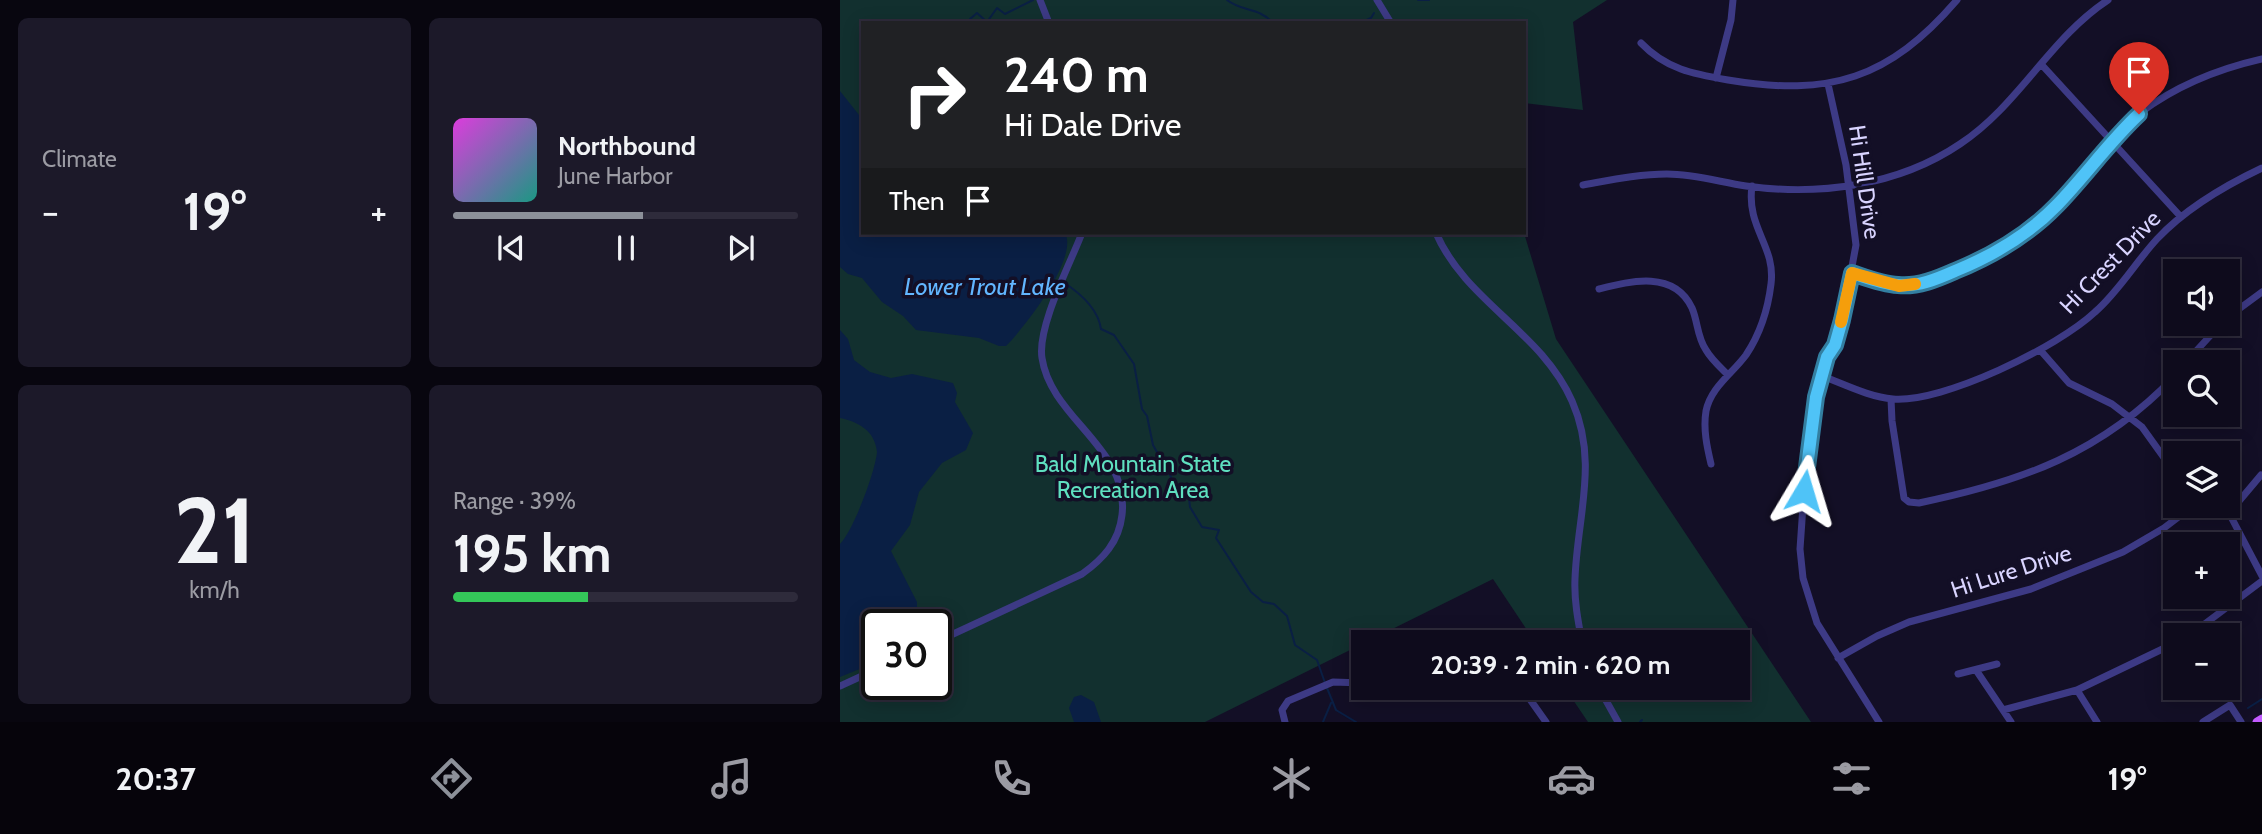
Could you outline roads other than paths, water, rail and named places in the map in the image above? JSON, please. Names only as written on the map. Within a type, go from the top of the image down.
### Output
[{"type":"main road","points":[[2257,722],[2262,719]]},
{"type":"street","points":[[1040,0],[1048,21]]},
{"type":"street","points":[[1377,0],[1390,21]]},
{"type":"street","points":[[1716,79],[1731,20],[1733,0]]},
{"type":"street","points":[[1641,43],[1667,65],[1716,79],[1784,87],[1828,84],[1875,69],[1894,58],[1933,28],[1957,0]]},
{"type":"street","points":[[1583,185],[1668,174],[1752,186],[1809,190],[1849,187],[1919,166],[1960,144],[2001,110],[2079,23],[2108,0]]},
{"type":"street","points":[[1852,273],[1882,283],[1912,285],[1938,278],[1996,252],[2022,235],[2056,206],[2111,140],[2139,114],[2175,90],[2216,72],[2262,59]]},
{"type":"street","points":[[2041,64],[2181,217]]},
{"type":"street","name":"Hi Hill Drive","points":[[1828,84],[1849,187],[1856,245],[1842,320],[1822,376],[1808,452],[1800,549],[1809,602],[1838,659],[1878,722]]},
{"type":"street","name":"Hi Crest Drive","points":[[1822,376],[1891,399],[1923,395],[1952,387],[2041,351],[2095,313],[2158,239],[2181,217],[2217,192],[2262,168]]},
{"type":"street","points":[[1712,464],[1706,440],[1707,408],[1716,387],[1755,340],[1767,309],[1771,283],[1771,263],[1751,214],[1752,186]]},
{"type":"street","points":[[952,635],[1082,574],[1101,560],[1114,543],[1121,523],[1124,504],[1121,481],[1111,462],[1056,393],[1045,374],[1041,356],[1048,320],[1081,235]]},
{"type":"street","points":[[1438,235],[1448,256],[1470,285],[1545,355],[1573,403],[1583,437],[1587,474],[1575,581],[1580,630]]},
{"type":"street","points":[[1599,289],[1639,280],[1653,280],[1672,286],[1691,306],[1707,352],[1728,375]]},
{"type":"street","points":[[2240,308],[2262,292]]},
{"type":"street","points":[[2197,350],[2210,336]]},
{"type":"street","points":[[2041,351],[2059,374],[2076,389],[2112,404],[2132,418],[2150,436],[2163,455]]},
{"type":"street","points":[[1891,399],[1904,498],[1909,502],[1919,503],[1974,492],[2050,466],[2083,450],[2132,418],[2163,388]]},
{"type":"street","points":[[2205,623],[2262,579],[2229,513],[2261,475]]},
{"type":"street","name":"Hi Lure Drive","points":[[1838,659],[1877,636],[1909,622],[2031,589],[2123,552],[2177,518]]},
{"type":"street","points":[[2003,710],[2077,690],[2163,649]]},
{"type":"street","points":[[1958,674],[1997,664]]},
{"type":"street","points":[[1976,670],[2011,722]]},
{"type":"street","points":[[840,686],[861,676]]},
{"type":"street","points":[[1284,722],[1282,710],[1288,701],[1333,682],[1351,683]]},
{"type":"street","points":[[2077,690],[2097,722]]},
{"type":"street","points":[[1530,700],[1546,722]]},
{"type":"street","points":[[1606,700],[1618,722]]},
{"type":"street","points":[[2203,722],[2231,705],[2241,722]]},
{"type":"water","name":"Lower Trout Lake","points":[[840,91],[861,117],[861,235],[1065,235],[1067,244],[1064,259],[1048,292],[1006,346],[979,338],[916,330],[903,316],[882,302],[862,278],[848,274],[840,267]]},
{"type":"water","points":[[840,330],[848,339],[854,360],[870,372],[891,378],[912,374],[953,383],[957,393],[955,402],[973,433],[966,450],[942,463],[919,492],[910,525],[891,551],[917,602],[917,609],[861,609],[861,668],[840,677],[840,544],[863,501],[877,452],[873,438],[865,429],[840,418]]},
{"type":"water","points":[[1081,695],[1094,702],[1101,722],[1074,722],[1069,708],[1074,697]]},
{"type":"waterway","points":[[988,21],[997,8],[1005,14],[1033,0]]},
{"type":"waterway","points":[[1227,0],[1262,14],[1271,21]]},
{"type":"waterway","points":[[1418,0],[1429,0]]},
{"type":"waterway","points":[[970,21],[977,13],[986,21]]},
{"type":"waterway","points":[[1364,21],[1374,13]]},
{"type":"waterway","points":[[1063,282],[1087,302],[1096,314],[1101,329],[1114,335],[1134,364],[1142,409],[1147,416],[1153,445],[1171,477],[1175,496],[1189,498],[1190,507],[1202,527],[1219,530],[1216,538],[1251,592],[1263,602],[1274,604],[1287,616],[1295,645],[1317,660],[1325,683]]},
{"type":"waterway","points":[[1327,688],[1336,710],[1356,722]]},
{"type":"waterway","points":[[2248,708],[2262,699]]},
{"type":"waterway","points":[[1323,722],[1331,703]]},
{"type":"park label","name":"Bald Mountain State Recreation Area","points":[[1133,477]]}]
